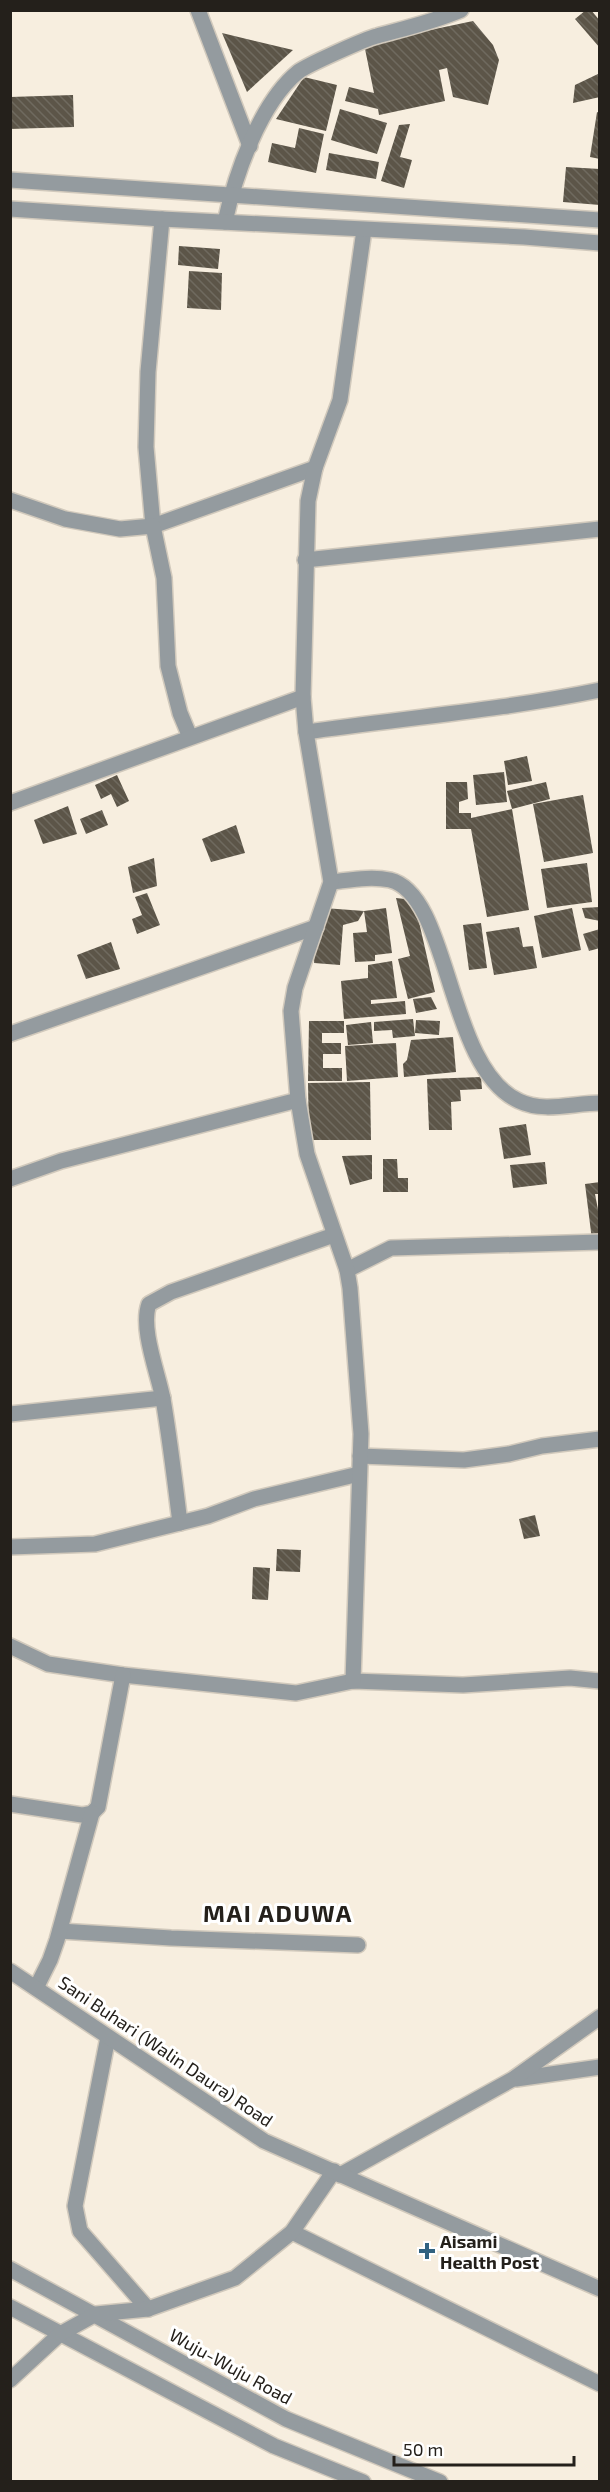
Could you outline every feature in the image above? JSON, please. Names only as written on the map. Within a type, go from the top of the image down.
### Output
[{"type":"street","points":[[198,10],[250,146]]},
{"type":"street","points":[[225,222],[231,196],[250,146],[275,96],[299,70],[377,36],[429,22],[460,10]]},
{"type":"street","points":[[10,180],[600,220]]},
{"type":"street","points":[[10,209],[600,243]]},
{"type":"street","points":[[162,219],[148,372],[146,447],[153,526],[164,578],[168,666],[180,713],[190,737]]},
{"type":"street","points":[[353,1681],[360,1456],[359,1411],[347,1270],[307,1154],[298,1100],[291,1011],[295,988],[331,882],[306,732],[303,697],[308,501],[315,468],[340,400],[364,230]]},
{"type":"street","points":[[10,500],[64,519],[120,529],[153,526],[315,468]]},
{"type":"street","points":[[305,560],[600,529]]},
{"type":"street","points":[[306,732],[439,713],[540,702],[600,690]]},
{"type":"street","points":[[10,802],[303,697]]},
{"type":"street","points":[[331,882],[367,878],[391,880],[411,891],[427,916],[463,1024],[481,1063],[500,1087],[518,1101],[542,1107],[600,1103]]},
{"type":"street","points":[[10,1034],[316,927]]},
{"type":"street","points":[[10,1179],[61,1161],[298,1100]]},
{"type":"street","points":[[180,1523],[163,1398],[146,1313],[149,1304],[171,1292],[334,1234]]},
{"type":"street","points":[[347,1270],[391,1248],[600,1242]]},
{"type":"street","points":[[10,1414],[163,1398]]},
{"type":"street","points":[[360,1456],[464,1460],[508,1454],[542,1446],[600,1439]]},
{"type":"street","points":[[10,1547],[95,1544],[208,1516],[254,1499],[359,1474]]},
{"type":"street","points":[[10,1646],[48,1664],[123,1675],[296,1693],[353,1681],[462,1685],[570,1678],[600,1681]]},
{"type":"street","points":[[36,1988],[50,1960],[60,1931],[92,1813],[98,1807],[123,1675]]},
{"type":"street","points":[[10,1804],[82,1815],[92,1813]]},
{"type":"street","points":[[60,1931],[358,1945]]},
{"type":"street","name":"Sani Buhari (Walin Daura) Road","points":[[10,1971],[264,2141],[600,2289]]},
{"type":"street","points":[[10,2380],[60,2334],[96,2314],[148,2309],[235,2278],[292,2232],[337,2173],[513,2079],[600,2017]]},
{"type":"street","points":[[108,2037],[75,2206],[80,2231],[148,2309]]},
{"type":"street","points":[[513,2079],[600,2067]]},
{"type":"street","points":[[292,2232],[600,2384]]},
{"type":"street","name":"Wuju-Wuju Road","points":[[10,2269],[286,2420],[440,2481]]},
{"type":"street","points":[[10,2307],[274,2446],[363,2481]]},
{"type":"building","points":[[586,10],[591,10],[600,21],[600,48],[575,19]]},
{"type":"building","points":[[473,21],[493,45],[499,60],[488,105],[453,97],[447,68],[439,70],[445,101],[379,115],[378,109],[345,101],[349,87],[374,93],[364,44]]},
{"type":"building","points":[[222,33],[293,50],[247,92]]},
{"type":"building","points":[[600,73],[600,97],[573,103],[575,85]]},
{"type":"building","points":[[304,77],[337,85],[326,131],[276,119]]},
{"type":"building","points":[[73,95],[74,127],[10,129],[10,97]]},
{"type":"building","points":[[340,109],[387,123],[377,154],[331,140]]},
{"type":"building","points":[[597,112],[600,113],[600,159],[590,157]]},
{"type":"building","points":[[410,124],[400,157],[412,160],[404,188],[381,181],[399,125]]},
{"type":"building","points":[[299,128],[324,134],[316,173],[268,162],[272,143],[295,148]]},
{"type":"building","points":[[329,153],[379,162],[376,179],[326,170]]},
{"type":"building","points":[[566,167],[600,169],[600,205],[563,202]]},
{"type":"building","points":[[179,246],[220,249],[218,269],[178,265]]},
{"type":"building","points":[[189,271],[222,273],[221,310],[187,308]]},
{"type":"building","points":[[527,756],[532,781],[508,785],[504,761]]},
{"type":"building","points":[[504,772],[507,802],[476,805],[473,775]]},
{"type":"building","points":[[117,775],[129,801],[117,807],[111,794],[101,799],[95,785]]},
{"type":"building","points":[[446,782],[467,782],[468,799],[459,802],[459,813],[471,813],[471,818],[512,809],[529,910],[487,917],[471,829],[446,829]]},
{"type":"building","points":[[546,782],[550,799],[512,809],[507,791]]},
{"type":"building","points":[[583,795],[593,853],[544,862],[533,804]]},
{"type":"building","points":[[68,806],[77,834],[43,844],[34,820]]},
{"type":"building","points":[[102,810],[108,825],[86,834],[80,819]]},
{"type":"building","points":[[236,825],[245,853],[211,862],[202,839]]},
{"type":"building","points":[[154,858],[157,886],[133,893],[128,867]]},
{"type":"building","points":[[587,863],[592,902],[547,908],[541,869]]},
{"type":"building","points":[[147,893],[160,925],[137,934],[132,919],[142,915],[135,897]]},
{"type":"building","points":[[396,898],[414,900],[435,992],[408,999],[398,959],[410,956]]},
{"type":"building","points":[[600,907],[600,921],[585,918],[582,908]]},
{"type":"building","points":[[324,908],[364,911],[358,921],[343,925],[340,965],[314,963],[315,940],[321,940]]},
{"type":"building","points":[[386,908],[392,953],[375,955],[375,961],[355,962],[353,933],[367,932],[364,911]]},
{"type":"building","points":[[572,908],[581,950],[542,958],[534,916]]},
{"type":"building","points":[[481,923],[487,968],[469,970],[463,925]]},
{"type":"building","points":[[519,927],[523,947],[533,946],[537,968],[494,975],[486,932]]},
{"type":"building","points":[[600,929],[600,948],[589,951],[583,934]]},
{"type":"building","points":[[111,942],[120,969],[86,979],[77,955]]},
{"type":"building","points":[[392,961],[397,998],[371,1000],[371,1004],[405,1001],[406,1014],[344,1019],[341,981],[368,978],[368,965]]},
{"type":"building","points":[[431,997],[437,1009],[416,1013],[413,999]]},
{"type":"building","points":[[413,1019],[415,1036],[393,1038],[392,1030],[374,1031],[374,1022]]},
{"type":"building","points":[[416,1020],[440,1021],[439,1035],[415,1033]]},
{"type":"building","points":[[309,1021],[344,1021],[344,1033],[322,1033],[322,1043],[341,1043],[341,1054],[323,1054],[323,1068],[342,1068],[342,1081],[308,1081]]},
{"type":"building","points":[[371,1022],[373,1043],[348,1045],[346,1025]]},
{"type":"building","points":[[453,1037],[456,1072],[404,1077],[403,1064],[407,1060],[411,1040]]},
{"type":"building","points":[[396,1043],[398,1077],[347,1081],[345,1046]]},
{"type":"building","points":[[481,1077],[482,1089],[460,1090],[461,1101],[451,1102],[452,1130],[429,1130],[427,1079]]},
{"type":"building","points":[[370,1082],[371,1140],[309,1140],[308,1083]]},
{"type":"building","points":[[526,1124],[531,1155],[504,1159],[499,1128]]},
{"type":"building","points":[[372,1155],[372,1179],[350,1185],[342,1156]]},
{"type":"building","points":[[383,1159],[397,1159],[398,1178],[408,1178],[408,1192],[383,1192]]},
{"type":"building","points":[[545,1162],[547,1184],[513,1188],[510,1165]]},
{"type":"building","points":[[600,1182],[600,1194],[595,1194],[600,1220],[600,1239],[592,1240],[585,1184]]},
{"type":"building","points":[[535,1515],[540,1536],[524,1539],[519,1519]]},
{"type":"building","points":[[277,1549],[301,1550],[300,1572],[276,1571]]},
{"type":"building","points":[[253,1567],[270,1568],[268,1600],[252,1599]]},
{"type":"place","name":"Aisami Health Post","points":[[427,2251]]},
{"type":"district","name":"MAI ADUWA","points":[[278,1912]]}]
